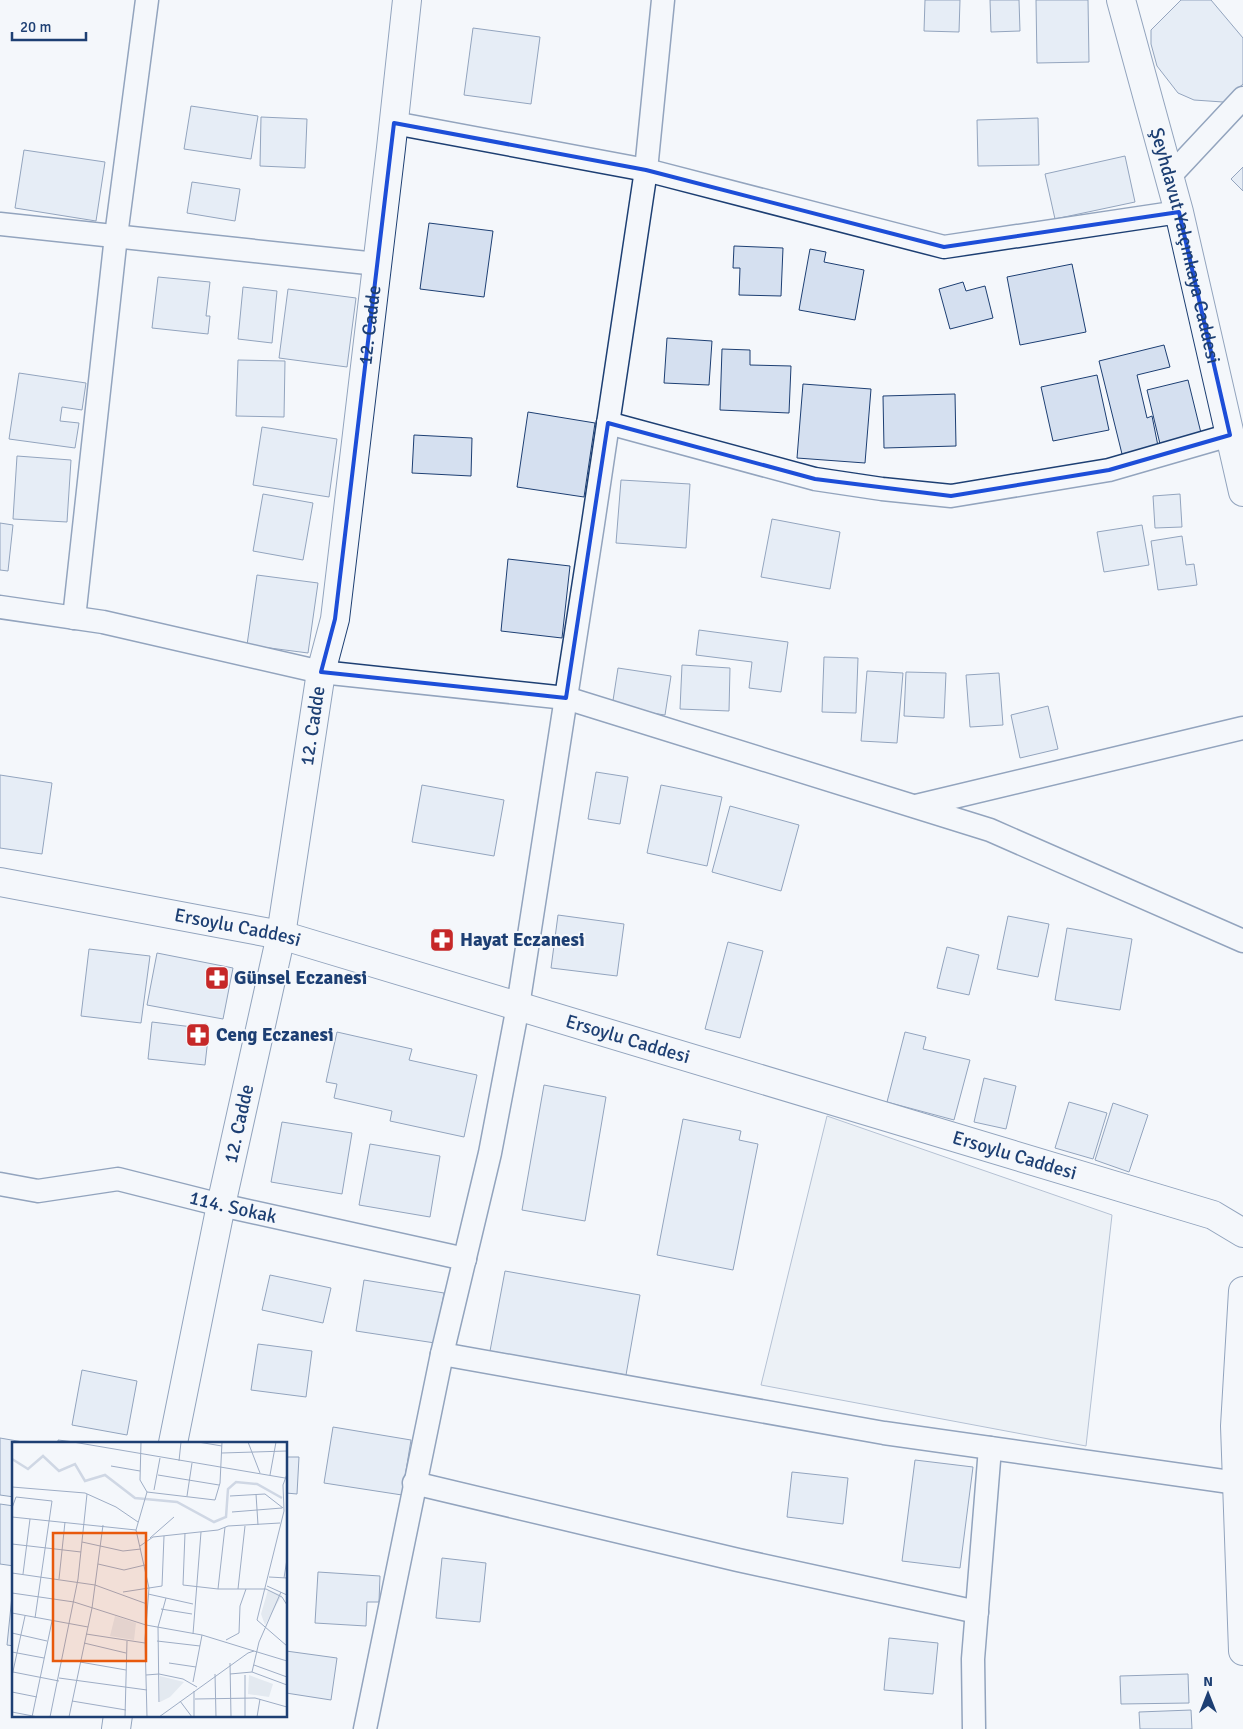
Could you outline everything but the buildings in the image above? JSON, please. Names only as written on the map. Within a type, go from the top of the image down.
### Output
[{"type":"street","points":[[74,618],[116,236],[147,0]]},
{"type":"street","name":"12. Cadde","points":[[173,1442],[221,1205],[281,935],[321,672],[335,619],[407,0]]},
{"type":"street","points":[[365,1729],[414,1483],[442,1354],[490,1153],[518,1006],[646,170],[664,0]]},
{"type":"street","name":"Şeyhdavut Yalçınkaya Caddesi","points":[[1121,0],[1179,212],[1243,492]]},
{"type":"street","points":[[1170,176],[1243,98]]},
{"type":"street","points":[[394,123],[646,170],[944,247],[1179,212]]},
{"type":"street","points":[[0,224],[377,264]]},
{"type":"street","points":[[608,423],[815,479],[882,489],[952,496],[1109,470],[1230,435]]},
{"type":"street","points":[[0,606],[104,622],[321,672],[566,698],[990,830],[1243,940]]},
{"type":"street","points":[[915,807],[1243,728]]},
{"type":"street","name":"Ersoylu Caddesi","points":[[0,882],[281,935],[1212,1215],[1243,1233]]},
{"type":"street","name":"114. Sokak","points":[[0,1184],[38,1191],[118,1179],[221,1205],[465,1259]]},
{"type":"street","points":[[1243,1291],[1235,1426],[1243,1652]]},
{"type":"street","points":[[442,1354],[884,1434],[1237,1484]]},
{"type":"street","points":[[974,1729],[973,1659],[990,1448]]},
{"type":"street","points":[[414,1483],[738,1560],[977,1612]]},
{"type":"street","points":[[116,1729],[118,1716]]},
{"type":"highlighted area","points":[[394,123],[646,170],[944,247],[1179,212],[1230,435],[1109,470],[951,496],[815,479],[608,423],[566,698],[321,672],[335,619]]},
{"type":"shaded area","points":[[827,1116],[1112,1215],[1086,1446],[761,1385]]},
{"type":"place","name":"Hayat Eczanesi","points":[[442,940]]},
{"type":"place","name":"Günsel Eczanesi","points":[[217,978]]},
{"type":"place","name":"Ceng Eczanesi","points":[[198,1035]]}]
